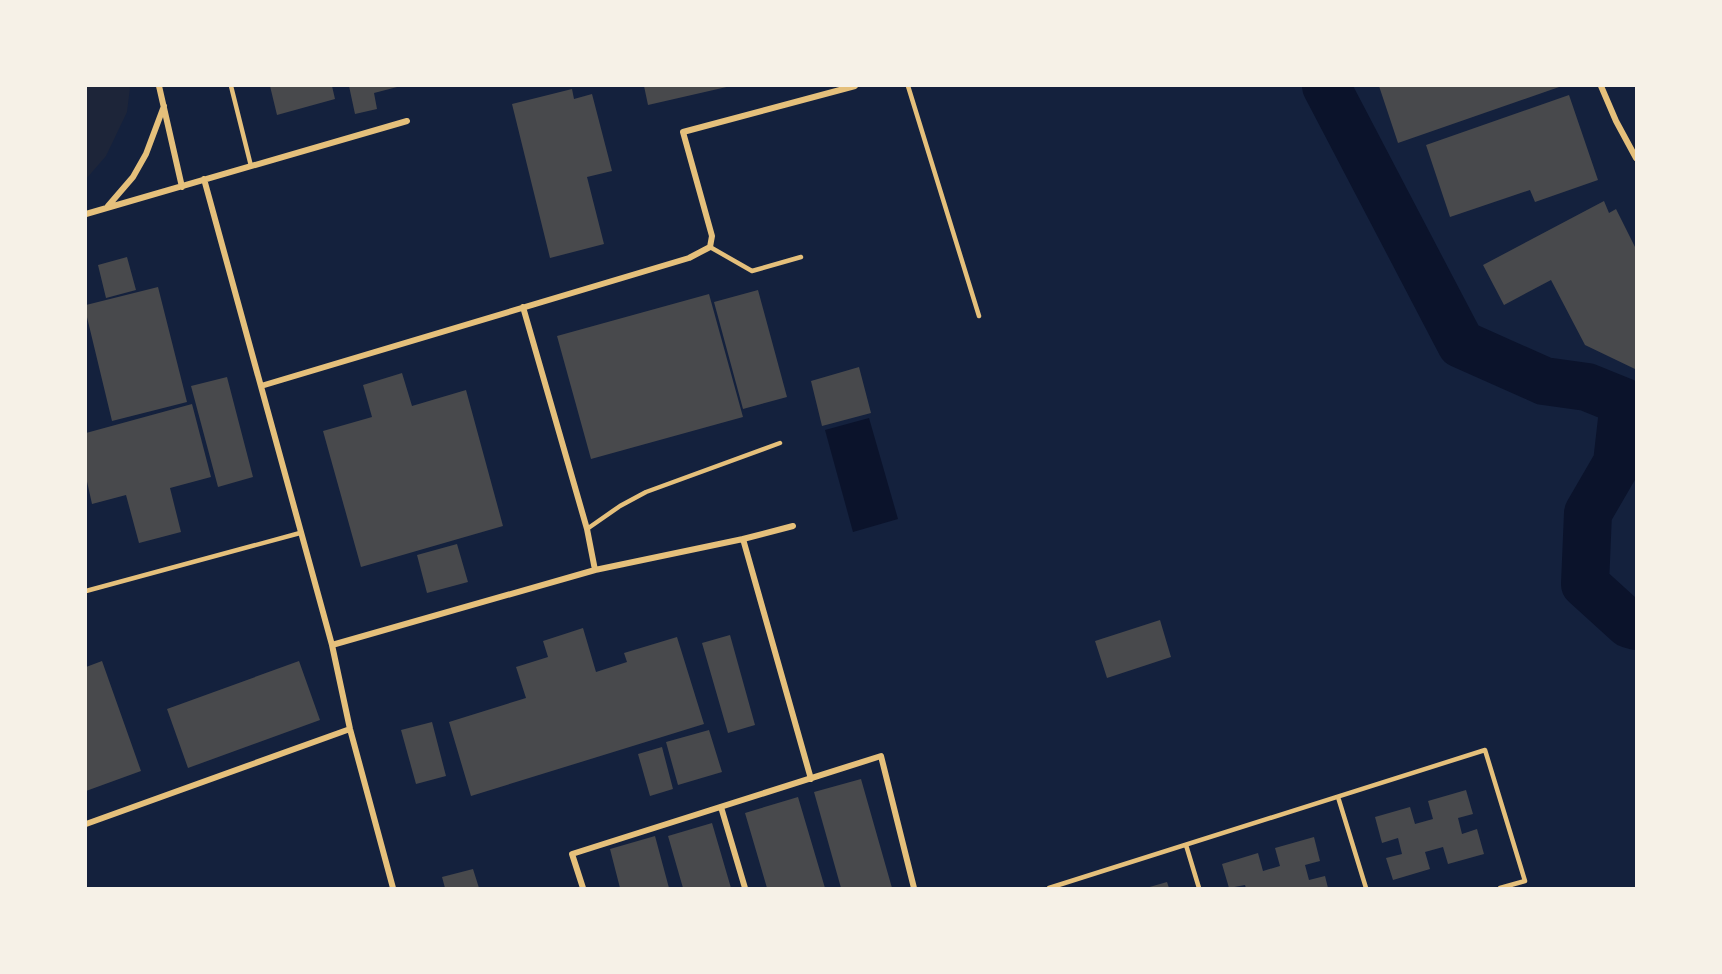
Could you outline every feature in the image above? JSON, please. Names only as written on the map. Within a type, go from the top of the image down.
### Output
[{"type":"street","points":[[159,86],[182,187]]},
{"type":"street","points":[[261,386],[689,258],[710,247],[712,236],[683,132],[855,86]]},
{"type":"street","points":[[1600,86],[1636,158]]},
{"type":"street","points":[[107,207],[133,177],[164,106]]},
{"type":"street","points":[[86,214],[407,121]]},
{"type":"street","points":[[204,179],[332,645],[350,729],[393,888]]},
{"type":"street","points":[[523,307],[587,529],[595,570]]},
{"type":"street","points":[[332,645],[595,570],[743,539],[793,526]]},
{"type":"street","points":[[743,539],[811,779]]},
{"type":"street","points":[[86,824],[350,729]]},
{"type":"street","points":[[583,888],[572,854],[881,756],[914,888]]},
{"type":"street","points":[[721,807],[746,888]]},
{"type":"lane","points":[[231,86],[251,166]]},
{"type":"lane","points":[[908,86],[979,316]]},
{"type":"lane","points":[[710,247],[752,271],[801,257]]},
{"type":"lane","points":[[587,529],[620,506],[646,492],[780,442]]},
{"type":"lane","points":[[86,591],[300,533]]},
{"type":"lane","points":[[1049,888],[1485,750],[1525,881],[1500,888]]},
{"type":"lane","points":[[1338,797],[1366,888]]},
{"type":"lane","points":[[1186,845],[1199,888]]},
{"type":"shaded area","points":[[86,86],[129,86],[130,88],[127,112],[106,156],[86,179]]},
{"type":"shaded area","points":[[869,418],[898,519],[853,532],[825,430]]},
{"type":"building","points":[[270,86],[332,86],[335,99],[277,115]]},
{"type":"building","points":[[349,86],[401,86],[374,93],[377,109],[355,114]]},
{"type":"building","points":[[644,86],[731,86],[648,105]]},
{"type":"building","points":[[1379,86],[1562,86],[1398,143]]},
{"type":"building","points":[[572,89],[574,99],[592,94],[612,171],[587,177],[604,244],[550,258],[512,104]]},
{"type":"building","points":[[1569,95],[1598,180],[1535,202],[1530,190],[1450,217],[1426,145]]},
{"type":"building","points":[[1604,201],[1609,213],[1616,209],[1636,249],[1635,369],[1585,345],[1551,280],[1504,305],[1483,265]]},
{"type":"building","points":[[127,257],[136,290],[106,298],[98,265]]},
{"type":"building","points":[[158,287],[187,402],[112,421],[86,305]]},
{"type":"building","points":[[758,290],[787,397],[743,409],[714,302]]},
{"type":"building","points":[[709,294],[743,417],[591,459],[557,336]]},
{"type":"building","points":[[859,367],[871,413],[822,426],[811,381]]},
{"type":"building","points":[[402,373],[412,406],[466,390],[503,526],[361,567],[323,431],[372,417],[363,385]]},
{"type":"building","points":[[227,377],[253,477],[218,487],[191,386]]},
{"type":"building","points":[[192,404],[211,477],[170,488],[181,532],[139,543],[126,495],[92,504],[86,477],[86,433]]},
{"type":"building","points":[[457,544],[468,582],[427,593],[417,555]]},
{"type":"building","points":[[1160,620],[1171,657],[1107,678],[1095,641]]},
{"type":"building","points":[[583,628],[596,672],[627,662],[624,653],[677,637],[704,724],[471,796],[449,722],[526,698],[516,667],[548,657],[543,641]]},
{"type":"building","points":[[730,635],[755,725],[728,733],[702,643]]},
{"type":"building","points":[[102,661],[141,771],[86,791],[86,667]]},
{"type":"building","points":[[299,661],[320,720],[188,768],[167,709]]},
{"type":"building","points":[[432,722],[446,776],[416,784],[401,730]]},
{"type":"building","points":[[709,730],[722,772],[678,785],[666,742]]},
{"type":"building","points":[[662,747],[673,789],[650,796],[638,754]]},
{"type":"building","points":[[861,779],[892,888],[841,888],[814,792]]},
{"type":"building","points":[[1466,790],[1473,814],[1458,818],[1462,834],[1477,829],[1484,854],[1448,864],[1443,847],[1425,852],[1430,869],[1393,880],[1386,858],[1402,854],[1398,838],[1382,843],[1375,817],[1410,807],[1415,824],[1433,819],[1428,801]]},
{"type":"building","points":[[798,797],[825,888],[767,888],[745,813]]},
{"type":"building","points":[[712,823],[731,888],[683,888],[668,836]]},
{"type":"building","points":[[655,836],[669,888],[620,888],[610,849]]},
{"type":"building","points":[[1314,837],[1320,861],[1305,865],[1309,880],[1325,876],[1328,888],[1246,888],[1245,885],[1229,888],[1222,864],[1258,853],[1263,871],[1280,866],[1275,848]]},
{"type":"building","points":[[473,869],[479,888],[445,888],[442,877]]},
{"type":"building","points":[[1167,882],[1169,888],[1146,888]]},
{"type":"waterway","points":[[1326,86],[1461,344],[1544,381],[1587,387],[1624,402],[1617,463],[1588,513],[1585,584],[1629,624],[1636,626]]}]
